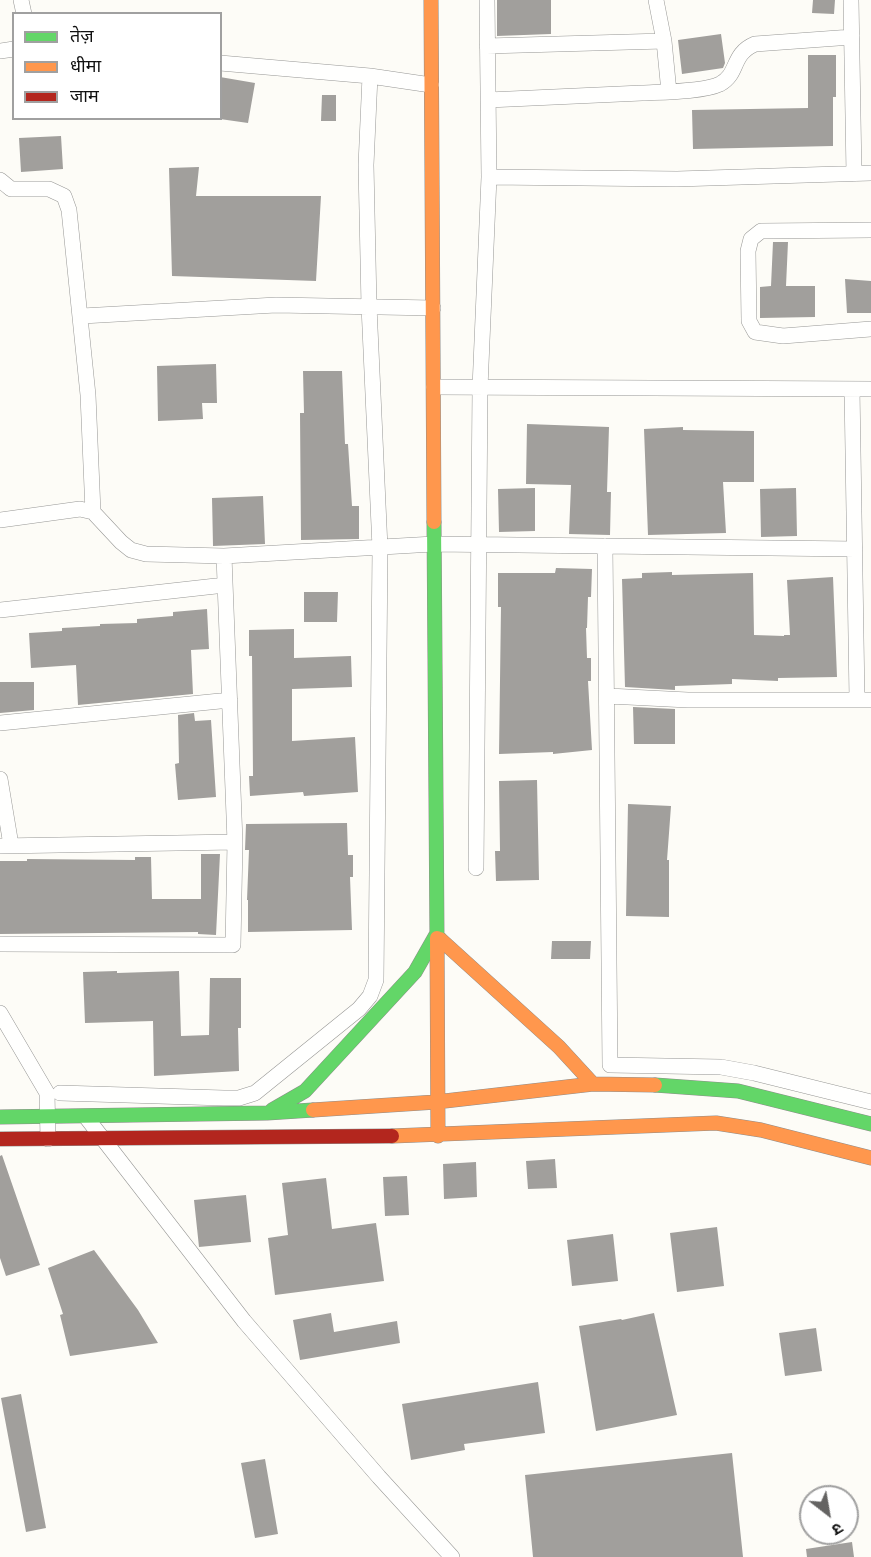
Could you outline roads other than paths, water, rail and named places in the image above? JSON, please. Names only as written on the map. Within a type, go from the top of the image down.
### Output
[{"type":"main road","points":[[431,0],[438,1136]]},
{"type":"main road","points":[[436,935],[559,1047],[593,1084]]},
{"type":"main road","points":[[267,1113],[305,1091],[415,972],[436,935]]},
{"type":"main road","points":[[0,1117],[267,1113],[436,1102],[593,1084],[680,1086],[738,1091],[871,1124]]},
{"type":"main road","points":[[0,1138],[438,1136],[716,1123],[761,1130],[871,1158]]},
{"type":"street","points":[[476,868],[480,388],[489,177],[487,0]]},
{"type":"street","points":[[656,0],[664,41],[669,92]]},
{"type":"street","points":[[851,0],[854,174]]},
{"type":"street","points":[[488,100],[669,92],[710,87],[721,84],[730,75],[744,49],[755,44],[852,37]]},
{"type":"street","points":[[488,46],[664,41]]},
{"type":"street","points":[[222,63],[370,76],[431,85]]},
{"type":"street","points":[[60,1093],[239,1098],[255,1093],[359,1009],[370,996],[376,980],[380,548],[369,306],[366,165],[370,76]]},
{"type":"street","points":[[489,177],[677,179],[871,173]]},
{"type":"street","points":[[0,180],[11,189],[49,189],[64,196],[69,210],[82,316],[93,512]]},
{"type":"street","points":[[871,230],[761,231],[751,239],[748,251],[749,321],[755,332],[783,336],[871,329]]},
{"type":"street","points":[[82,316],[276,305],[433,308]]},
{"type":"street","points":[[434,387],[871,389]]},
{"type":"street","points":[[608,696],[688,700],[864,700],[855,549],[852,389]]},
{"type":"street","points":[[0,520],[65,510],[80,509],[93,512],[121,543],[146,554],[224,555],[434,544],[855,549]]},
{"type":"street","points":[[605,546],[610,1065],[721,1067],[871,1102]]},
{"type":"street","points":[[0,944],[233,945],[235,842],[224,555]]},
{"type":"street","points":[[0,610],[225,585]]},
{"type":"street","points":[[0,723],[230,700]]},
{"type":"street","points":[[0,778],[5,845],[235,842]]},
{"type":"street","points":[[0,1013],[48,1093],[48,1139]]},
{"type":"street","points":[[86,1117],[244,1322],[452,1557]]}]
